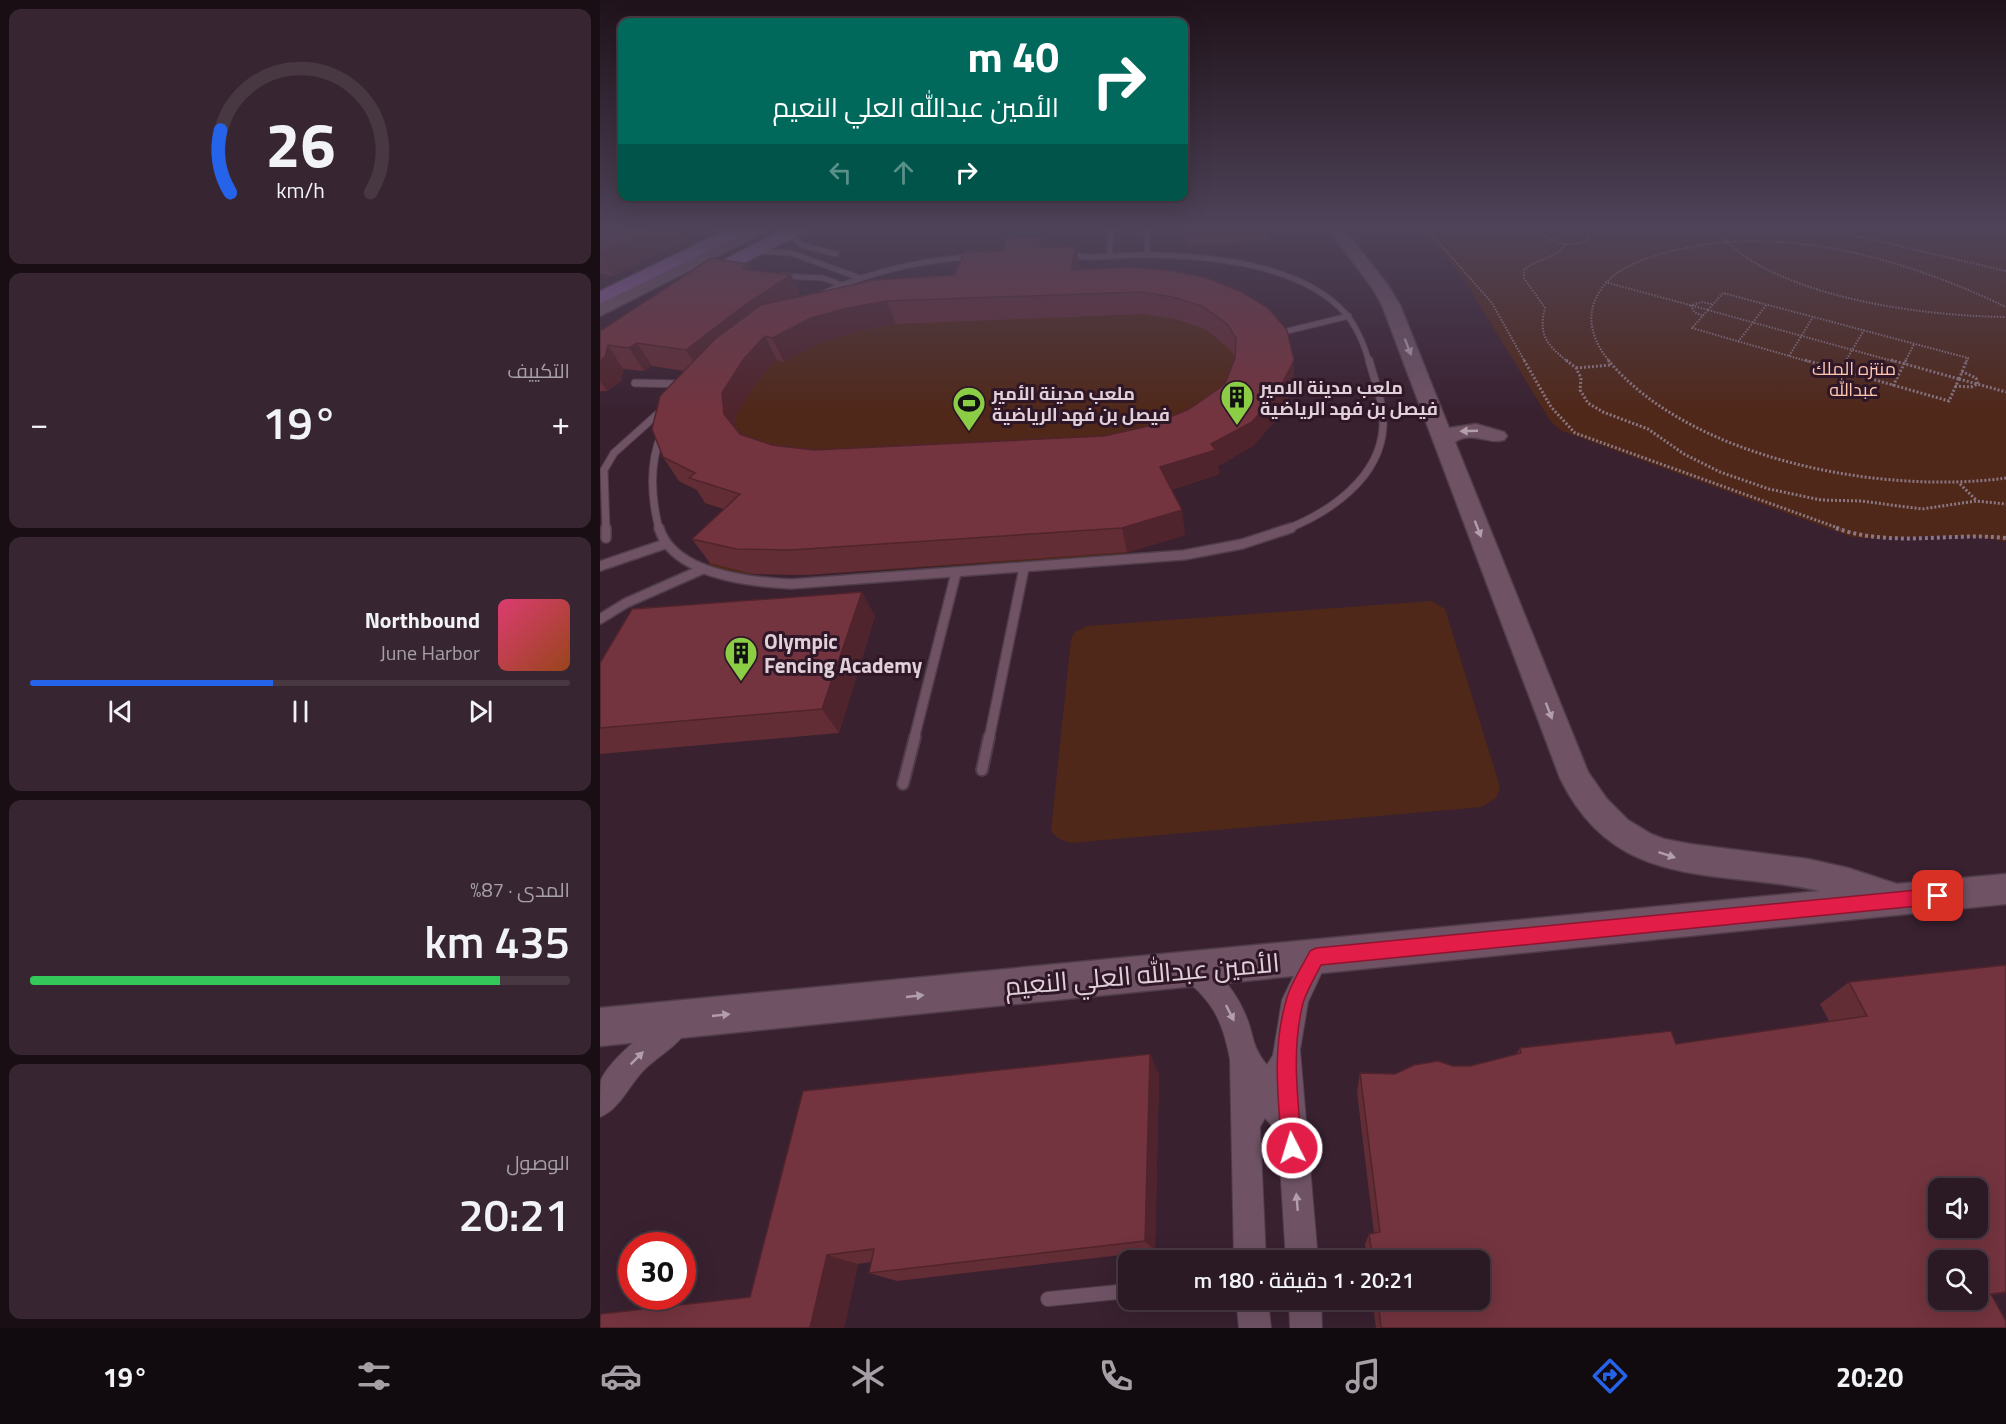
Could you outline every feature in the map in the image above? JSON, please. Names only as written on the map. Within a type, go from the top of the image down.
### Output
[{"type":"main road","points":[[600,298],[619,289]]},
{"type":"main road","points":[[605,318],[657,289]]},
{"type":"main road","points":[[605,318],[670,289]]},
{"type":"main road","points":[[1382,289],[1391,305],[1575,778],[1588,800],[1606,820],[1628,837],[1654,850],[1681,859],[1783,869],[1860,887],[1900,900]]},
{"type":"main road","points":[[1444,440],[1462,430],[1480,430],[1497,436]]},
{"type":"main road","name":"الأمين عبدالله العلي النعيم","points":[[600,1026],[1900,900],[1996,896]]},
{"type":"street","points":[[1301,1250],[1286,1059],[1289,1024],[1295,1000],[1316,957]]},
{"type":"street","points":[[1192,969],[1210,984],[1225,1003],[1236,1026],[1244,1059],[1250,1250]]},
{"type":"street","points":[[600,1104],[633,1061],[685,1018]]},
{"type":"street","points":[[1244,1059],[1262,1080],[1274,1079],[1286,1059]]},
{"type":"street","points":[[1246,1127],[1257,1103],[1270,1102],[1290,1125]]},
{"type":"street","points":[[1253,1310],[1255,1328]]},
{"type":"street","points":[[1305,1310],[1306,1328]]},
{"type":"lane","points":[[834,289],[795,309],[764,330],[698,383],[676,407],[662,430],[653,454],[654,501],[658,525],[665,544],[703,569],[737,580],[791,584],[1024,568],[1184,555],[1246,544],[1300,524],[1342,497],[1370,466],[1382,434],[1381,402],[1360,333],[1349,316],[1314,289]]},
{"type":"lane","points":[[1279,333],[1349,316]]},
{"type":"lane","points":[[635,384],[698,383]]},
{"type":"lane","points":[[676,392],[682,384]]},
{"type":"lane","points":[[606,538],[604,470],[606,462],[621,446],[648,426],[664,406]]},
{"type":"lane","points":[[600,566],[665,544]]},
{"type":"lane","points":[[982,770],[1024,568]]},
{"type":"lane","points":[[600,619],[626,603],[703,569]]},
{"type":"lane","points":[[903,784],[956,573]]},
{"type":"lane","points":[[1048,1299],[1118,1292]]},
{"type":"path","points":[[1481,289],[1499,314],[1556,415],[1575,433],[1857,535],[1883,540],[1972,535],[2006,538]]},
{"type":"path","points":[[1533,289],[1544,303],[1545,313],[1541,323],[1544,337],[1556,352],[1576,368],[1581,378],[1580,390],[1583,396],[1596,408],[1648,429],[1701,463],[1744,482],[1795,495],[1909,508],[1935,508],[1976,501],[2006,504]]},
{"type":"path","points":[[1600,289],[1595,297],[1591,317],[1596,340],[1611,365],[1638,390],[1676,416],[1723,439],[1779,459],[1839,474],[1891,481],[1960,483],[2006,478]]},
{"type":"path","points":[[1631,289],[2006,392]]},
{"type":"path","points":[[1819,289],[1879,305],[1930,314],[1981,318],[2006,317]]},
{"type":"path","points":[[1967,289],[2006,307]]},
{"type":"path","points":[[1723,293],[1767,304],[1968,358],[1949,401],[1692,328],[1723,293]]},
{"type":"path","points":[[1691,305],[1701,302],[1713,304]]},
{"type":"path","points":[[1738,342],[1767,304]]},
{"type":"path","points":[[1691,305],[1694,312],[1703,316]]},
{"type":"path","points":[[1789,356],[1814,317]]},
{"type":"path","points":[[1840,371],[1864,330]]},
{"type":"path","points":[[1893,386],[1914,344]]},
{"type":"path","points":[[1576,368],[1611,365]]},
{"type":"path","points":[[1962,371],[1976,378],[1977,384]]},
{"type":"path","points":[[1955,386],[1971,387],[1977,384]]},
{"type":"path","points":[[1960,483],[1976,501]]},
{"type":"green space","name":"ملعب مدينة الأمير فيصل بن فهد الرياضية","points":[[1135,289],[1287,353],[1294,384],[1279,416],[1253,446],[1213,468],[1219,474],[1164,492],[1185,535],[1126,553],[806,575],[748,574],[706,566],[759,515],[727,510],[705,503],[711,497],[679,481],[789,331]]},
{"type":"green space","name":"منتزه الملك عبدالله","points":[[1470,289],[2006,289],[2006,542],[1968,536],[1852,537],[1562,431],[1551,422]]},
{"type":"green space","points":[[1432,601],[1445,609],[1500,787],[1496,798],[1482,807],[1070,843],[1058,838],[1051,831],[1071,639],[1075,632],[1087,626]]},
{"type":"building","points":[[664,289],[770,289],[686,350],[637,343],[629,348],[608,345],[605,357],[600,361],[600,331]]},
{"type":"building","name":"ملعب مدينة الامير فيصل بن فهد الرياضية","points":[[834,289],[1235,289],[1268,308],[1287,330],[1294,360],[1278,392],[1252,422],[1211,444],[1216,450],[1160,467],[1182,510],[1122,528],[791,550],[736,549],[692,539],[740,494],[689,478],[695,473],[663,457],[652,429],[660,396],[715,339],[761,305]],"holes":[[[1141,292],[1172,297],[1202,306],[1227,324],[1236,338],[1235,358],[1225,384],[1189,409],[1148,426],[1104,436],[814,450],[772,445],[740,434],[724,414],[722,393],[743,360],[765,336],[772,338],[811,318],[848,308],[887,301]]]},
{"type":"building","name":"Olympic Fencing Academy","points":[[862,592],[822,709],[600,728],[600,663],[632,609]]},
{"type":"building","points":[[2006,965],[2006,1292],[1991,1294],[2006,1321],[2006,1328],[1381,1328],[1379,1310],[1490,1310],[1490,1250],[1371,1250],[1369,1234],[1380,1232],[1360,1073],[1395,1074],[1414,1065],[1438,1061],[1453,1066],[1470,1066],[1521,1053],[1520,1048],[1671,1031],[1676,1044],[1867,1016],[1849,982]]},
{"type":"building","points":[[1150,1054],[1145,1241],[869,1273],[874,1249],[827,1255],[810,1328],[600,1328],[600,1314],[635,1310],[696,1310],[696,1303],[750,1297],[803,1091]]},
{"type":"place","name":"ملعب مدينة الامير فيصل بن فهد الرياضية","points":[[1237,426]]},
{"type":"place","name":"ملعب مدينة الأمير فيصل بن فهد الرياضية","points":[[969,432]]},
{"type":"place","name":"Olympic Fencing Academy","points":[[741,682]]},
{"type":"route","points":[[1292,1148],[1286,1077],[1289,1024],[1304,977],[1316,957],[1938,896]]}]
